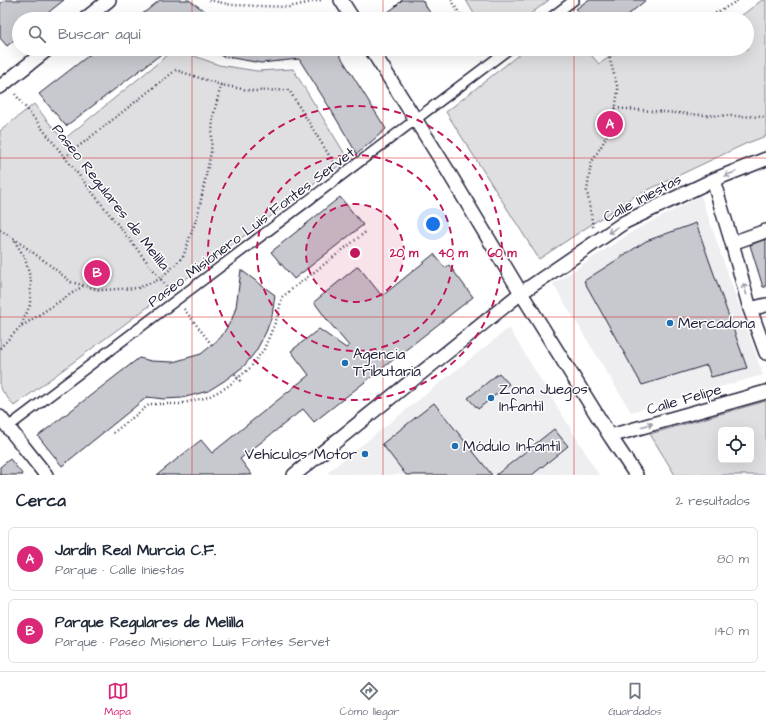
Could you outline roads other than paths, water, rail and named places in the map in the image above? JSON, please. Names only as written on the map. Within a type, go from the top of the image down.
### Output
[{"type":"street","points":[[94,12],[109,0]]},
{"type":"street","points":[[341,0],[349,12]]},
{"type":"street","points":[[558,12],[574,0]]},
{"type":"street","points":[[3,85],[39,56]]},
{"type":"street","points":[[375,56],[446,168],[521,293],[636,475]]},
{"type":"street","name":"Paseo Misionero Luis Fontes Servet","points":[[8,427],[500,56]]},
{"type":"street","name":"Calle Iniestas","points":[[294,475],[521,293],[625,222],[713,180],[766,159]]},
{"type":"street","points":[[713,180],[750,309],[766,353]]},
{"type":"street","points":[[732,243],[766,231]]},
{"type":"street","points":[[750,309],[766,305]]},
{"type":"street","name":"Calle Felipe","points":[[610,436],[766,392]]},
{"type":"street","points":[[0,417],[46,475]]},
{"type":"place","name":"Jardín Real Murcia C.F.","points":[[610,124]]},
{"type":"place","name":"Parque Regulares de Melilla","points":[[97,273]]},
{"type":"place","name":"Mercadona","points":[[670,323]]},
{"type":"place","name":"Agencia Tributaria","points":[[345,363]]},
{"type":"place","name":"Zona Juegos Infantil","points":[[491,398]]},
{"type":"place","name":"Módulo Infantil","points":[[455,446]]},
{"type":"place","name":"Vehículos Motor","points":[[365,454]]}]
